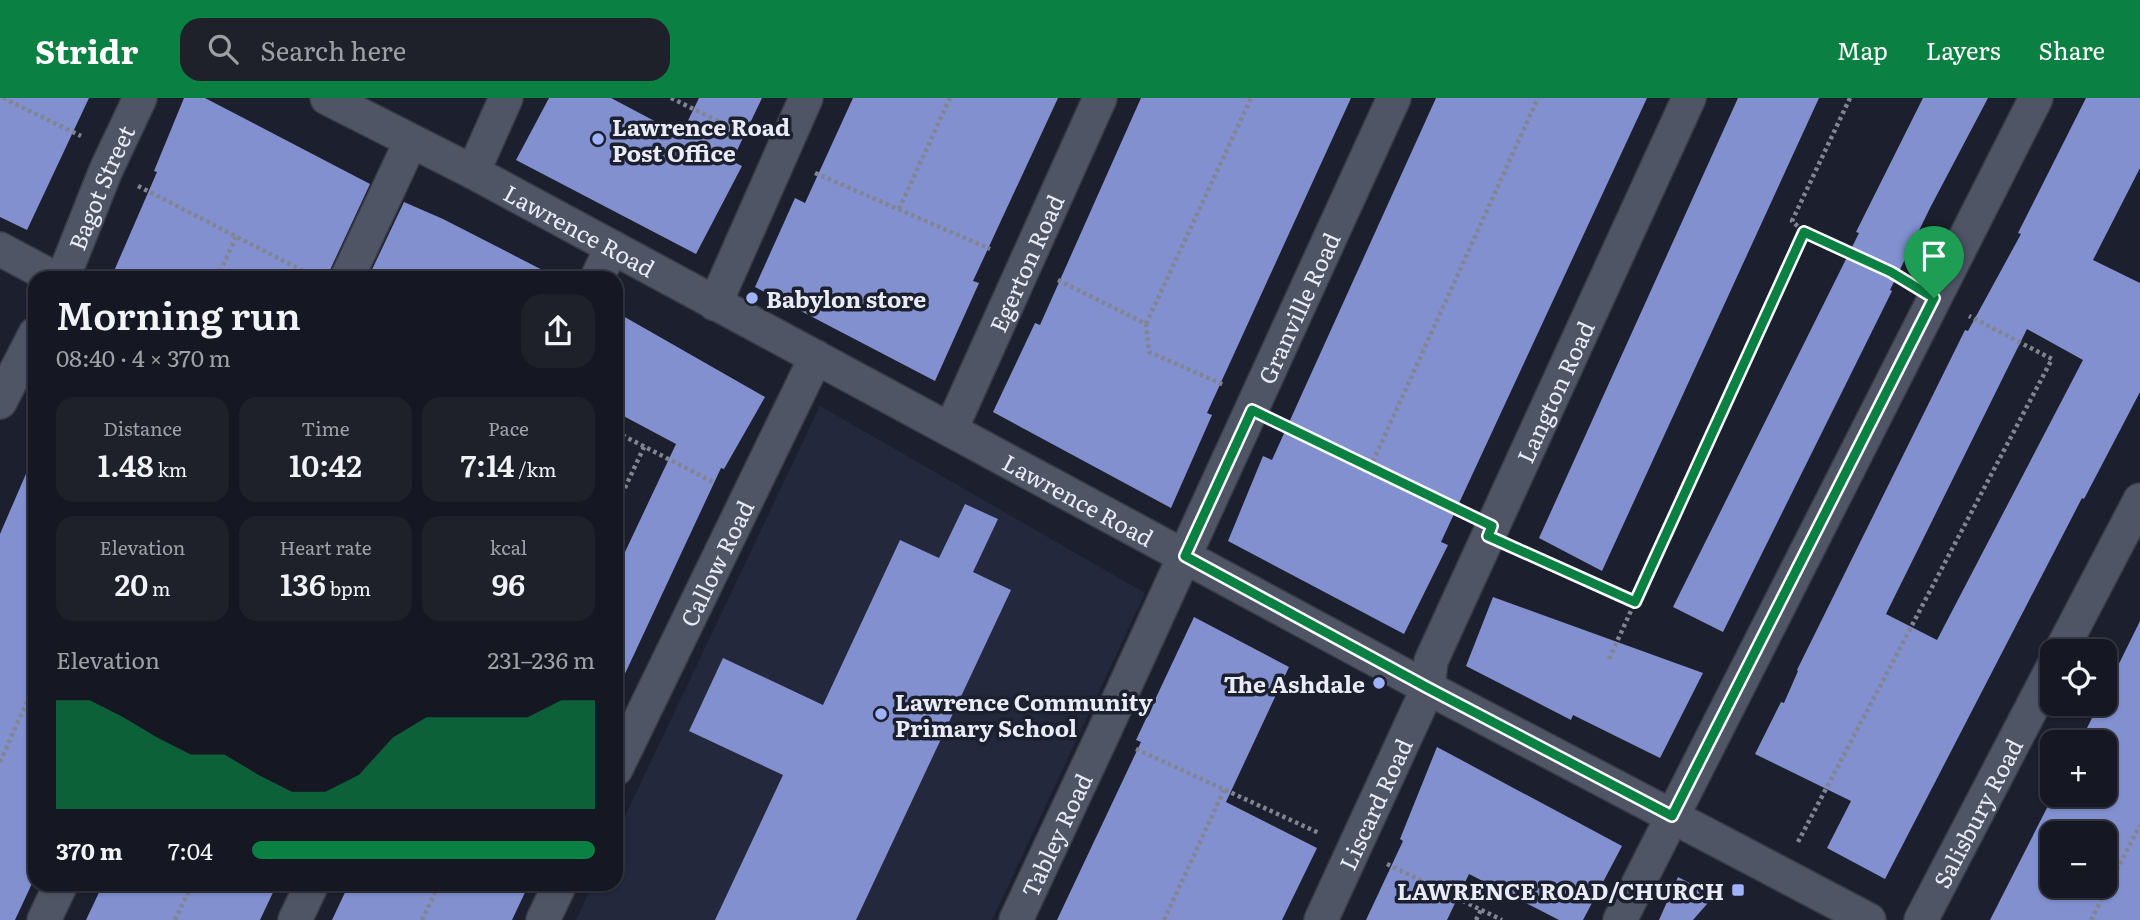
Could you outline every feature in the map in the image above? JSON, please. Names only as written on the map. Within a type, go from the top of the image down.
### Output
[{"type":"street","name":"Bagot Street","points":[[66,271],[110,161],[140,98]]},
{"type":"street","name":"Lawrence Road","points":[[327,98],[473,172],[1428,688],[1869,920]]},
{"type":"street","points":[[473,172],[506,98]]},
{"type":"street","points":[[715,304],[806,98]]},
{"type":"street","name":"Egerton Road","points":[[951,429],[1100,98]]},
{"type":"street","name":"Granville Road","points":[[1185,556],[1394,98]]},
{"type":"street","name":"Langton Road","points":[[1428,688],[1431,661],[1689,98]]},
{"type":"street","points":[[1620,920],[2036,98]]},
{"type":"street","points":[[350,271],[411,141]]},
{"type":"street","points":[[600,271],[612,247]]},
{"type":"street","points":[[0,249],[41,271]]},
{"type":"street","points":[[0,402],[28,348]]},
{"type":"street","name":"Callow Road","points":[[623,755],[816,357]]},
{"type":"street","points":[[2067,639],[2140,500]]},
{"type":"street","name":"Tabley Road","points":[[1016,920],[1185,556]]},
{"type":"street","name":"Liscard Road","points":[[1321,920],[1428,688]]},
{"type":"street","name":"Salisbury Road","points":[[1921,920],[2040,692]]},
{"type":"street","points":[[44,920],[58,891]]},
{"type":"street","points":[[295,920],[309,891]]},
{"type":"street","points":[[542,920],[556,891]]},
{"type":"path","points":[[3,98],[236,236],[304,271]]},
{"type":"path","points":[[671,98],[781,152]]},
{"type":"path","points":[[899,209],[950,98]]},
{"type":"path","points":[[1146,324],[1251,98]]},
{"type":"path","points":[[1370,468],[1538,98]]},
{"type":"path","points":[[1782,874],[2052,359],[1934,298],[1891,272],[1804,232],[1792,221],[1850,98]]},
{"type":"path","points":[[1609,659],[1804,232]]},
{"type":"path","points":[[221,271],[236,236]]},
{"type":"path","points":[[1252,410],[1635,602]]},
{"type":"path","points":[[623,436],[747,500]]},
{"type":"path","points":[[623,492],[644,447]]},
{"type":"path","points":[[0,762],[28,700]]},
{"type":"path","points":[[1103,733],[1502,920]]},
{"type":"path","points":[[1164,920],[1224,790]]},
{"type":"path","points":[[2091,920],[2140,825]]},
{"type":"path","points":[[175,920],[189,891]]},
{"type":"path","points":[[422,920],[436,891]]},
{"type":"path","points":[[1476,920],[1481,910]]},
{"type":"shaded area","name":"Lawrence Community Primary School","points":[[820,406],[1145,593],[992,920],[576,920],[590,891],[623,891],[623,820]]},
{"type":"building","points":[[0,98],[89,98],[27,230],[0,217]]},
{"type":"building","points":[[184,98],[205,98],[370,184],[330,271],[114,271],[157,172],[154,171]]},
{"type":"building","points":[[549,98],[611,98],[681,135],[699,98],[762,98],[732,161],[742,166],[696,254],[516,160]]},
{"type":"building","points":[[853,98],[1058,98],[973,281],[979,283],[935,381],[755,287],[795,198],[805,203]]},
{"type":"building","points":[[1141,98],[1351,98],[1207,413],[1212,415],[1171,508],[993,412],[1035,323],[1040,325]]},
{"type":"building","points":[[1436,98],[1647,98],[1441,542],[1448,545],[1404,634],[1228,541],[1263,456],[1272,460]]},
{"type":"building","points":[[1738,98],[1819,98],[1602,571],[1539,538]]},
{"type":"building","points":[[1923,98],[1988,98],[1930,208],[1890,290],[1892,291],[1723,632],[1673,607]]},
{"type":"building","points":[[2086,98],[2140,98],[2140,168],[2093,260],[2140,283],[2140,392],[2084,499],[2082,498],[1885,879],[1827,848],[1851,801],[1755,754],[1781,702],[1784,703],[1797,670],[1965,330],[1968,331],[2021,234],[2018,233]],"holes":[[[2027,329],[2083,360],[1937,640],[1886,614]]]},
{"type":"building","points":[[404,202],[544,271],[371,271]]},
{"type":"building","points":[[623,316],[765,397],[724,469],[721,468],[623,678],[623,556],[676,444],[623,416]]},
{"type":"building","points":[[28,469],[28,891],[15,920],[0,920],[0,534]]},
{"type":"building","points":[[965,504],[998,519],[973,572],[1011,590],[856,920],[715,920],[783,775],[689,731],[723,658],[823,705],[900,540],[939,558]]},
{"type":"building","points":[[1493,597],[1703,673],[1660,758],[1573,715],[1571,720],[1466,666]]},
{"type":"building","points":[[1194,617],[1289,667],[1226,802],[1317,848],[1282,920],[1057,920],[1141,742],[1136,740]]},
{"type":"building","points":[[2140,621],[2140,920],[1990,920],[2040,822],[2040,898],[2117,898],[2117,821],[2040,821],[2047,807],[2117,807],[2117,730],[2086,730],[2093,716],[2117,716],[2117,668]]},
{"type":"building","points":[[1437,747],[1622,846],[1583,920],[1559,920],[1469,874],[1447,920],[1366,920],[1403,841],[1400,839]]},
{"type":"building","points":[[1678,877],[1714,896],[1693,920],[1659,920]]},
{"type":"building","points":[[100,891],[274,891],[260,920],[86,920]]},
{"type":"building","points":[[346,891],[526,891],[512,920],[332,920]]},
{"type":"place","name":"Lawrence Road Post Office","points":[[598,139]]},
{"type":"place","name":"Babylon store","points":[[752,298]]},
{"type":"place","name":"The Ashdale","points":[[1379,683]]},
{"type":"place","name":"Lawrence Community Primary School","points":[[881,714]]},
{"type":"place","name":"LAWRENCE ROAD/CHURCH","points":[[1738,890]]},
{"type":"route","points":[[1804,232],[1891,272],[1934,298],[1672,816],[1185,556],[1252,410],[1492,526],[1488,536],[1635,602],[1804,232]]}]
